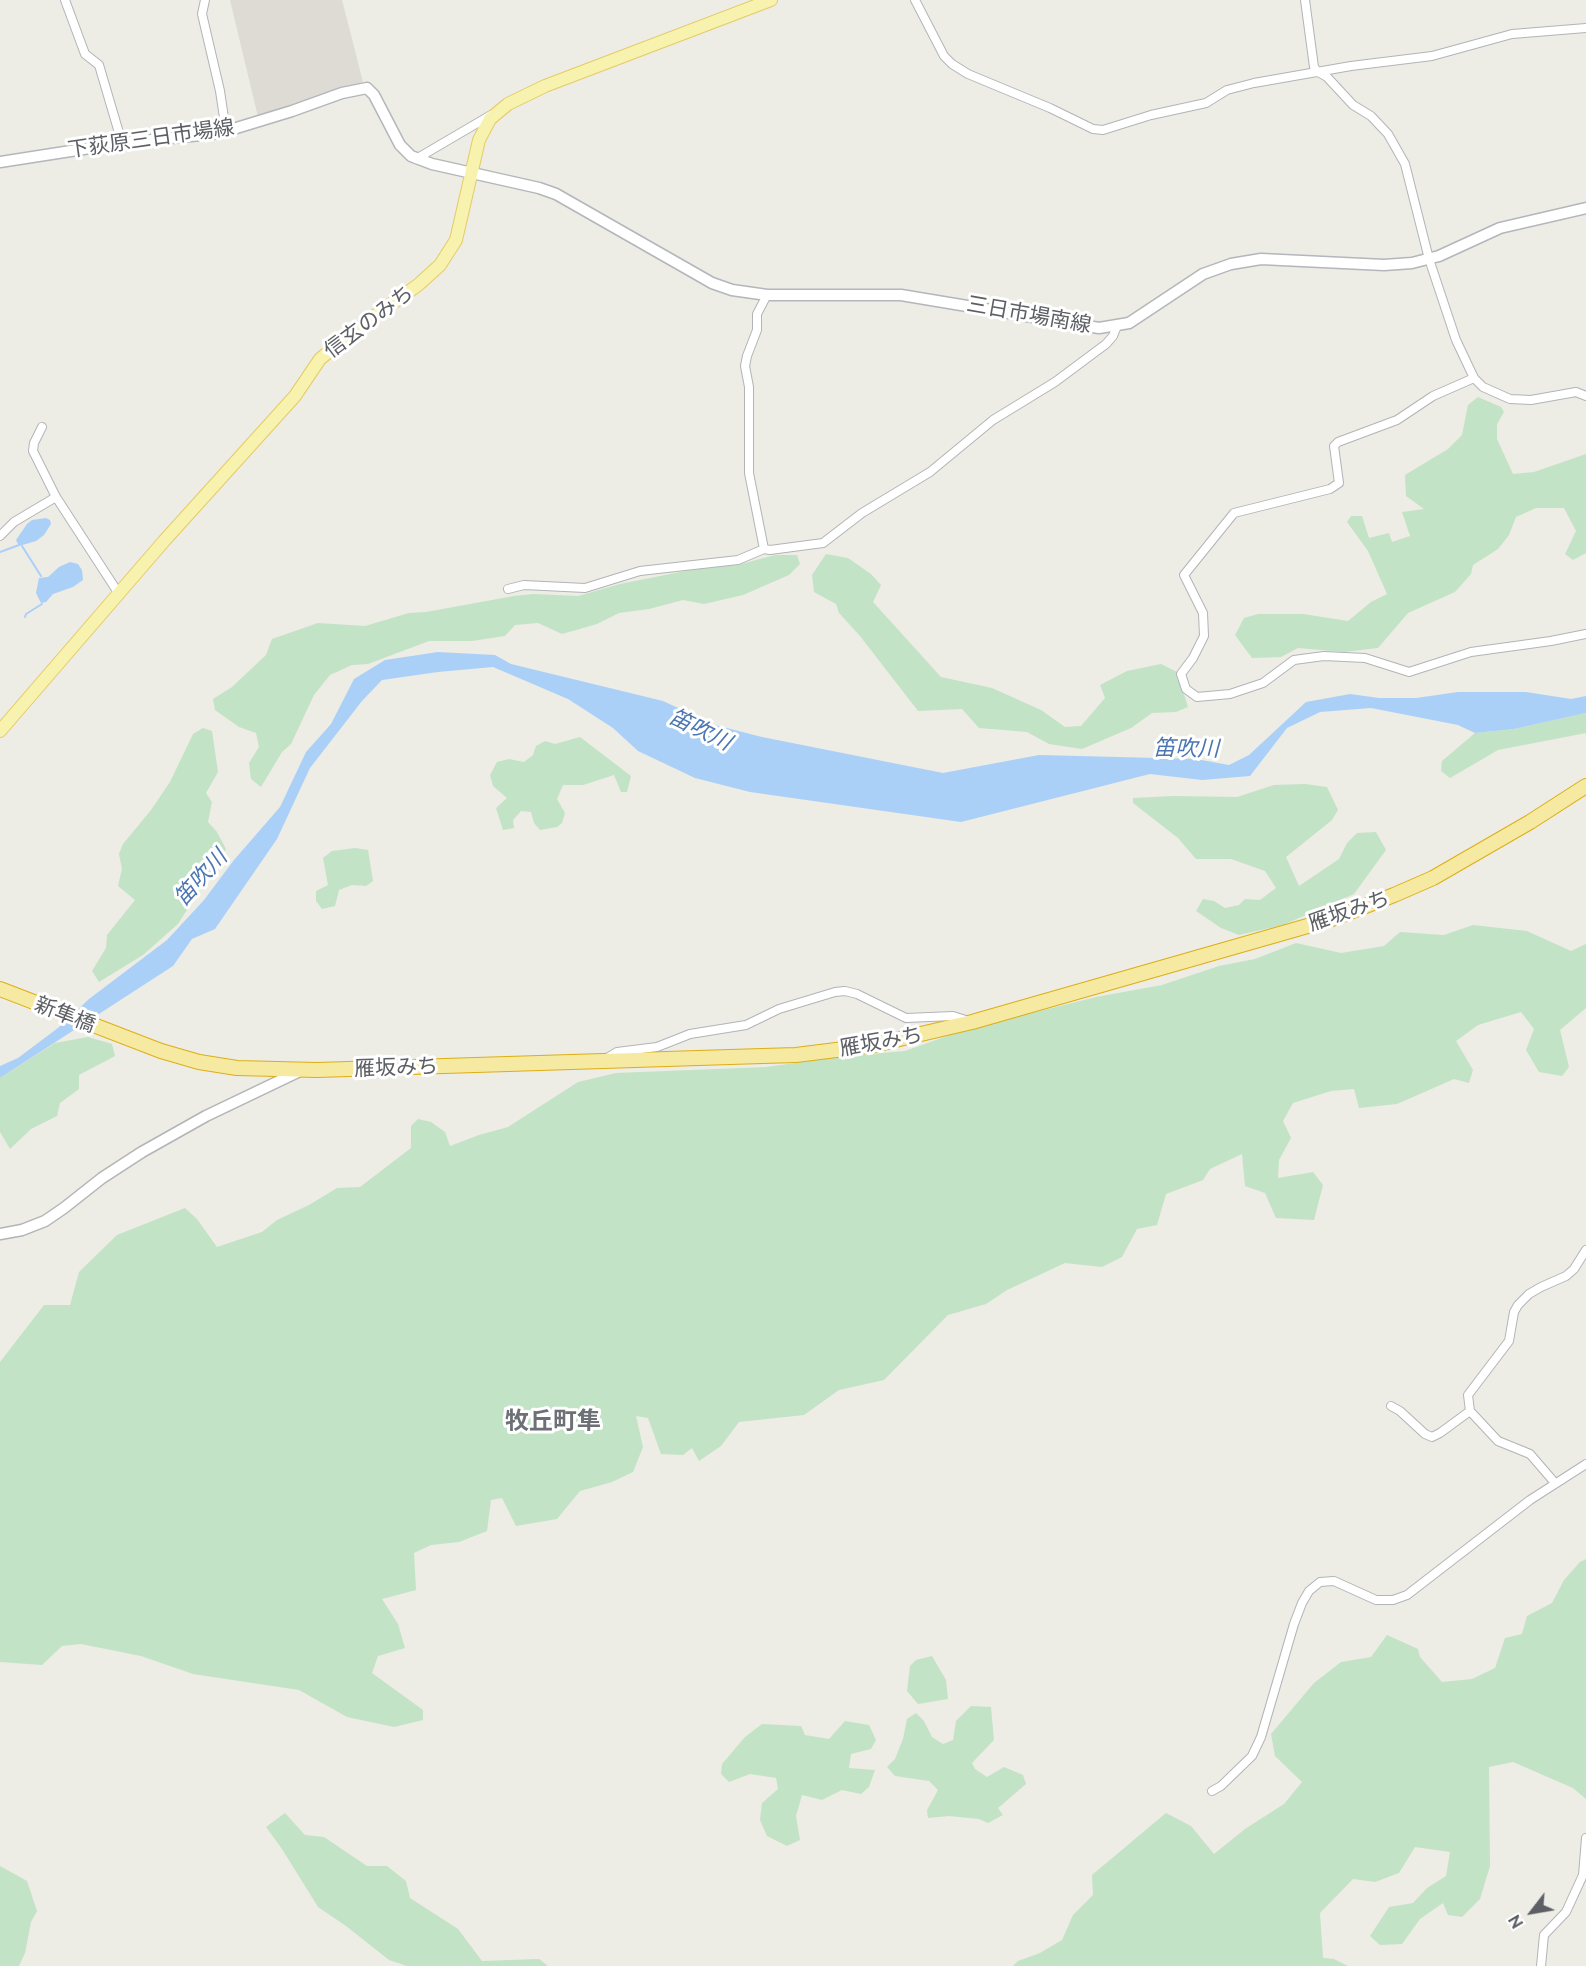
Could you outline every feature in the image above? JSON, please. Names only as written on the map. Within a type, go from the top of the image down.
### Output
[{"type":"highway","name":"雁坂みち","points":[[131,1040],[199,1062],[237,1068],[300,1071],[796,1055],[874,1046],[972,1022],[1288,932],[1370,905],[1424,882],[1471,857],[1586,786]]},
{"type":"highway","name":"新隼橋","points":[[0,989],[131,1040]]},
{"type":"main road","name":"信玄のみち","points":[[0,731],[164,541],[281,412],[320,359],[346,337],[418,285],[440,265],[456,240],[479,140],[484,128],[498,112],[526,94],[544,86],[771,0]]},
{"type":"main road","name":"下荻原三日市場線","points":[[0,162],[122,143],[226,131],[342,93],[367,88],[374,95],[400,145],[405,152],[416,159]]},
{"type":"main road","points":[[416,159],[473,173]]},
{"type":"main road","name":"三日市場南線","points":[[473,173],[556,194],[712,283],[747,293],[767,296],[901,295],[1099,328],[1129,322],[1203,274],[1231,264],[1261,259],[1401,265],[1438,256],[1500,228],[1586,208]]},
{"type":"main road","points":[[0,1234],[22,1230],[45,1221],[102,1178],[142,1152],[206,1116],[300,1071]]},
{"type":"street","points":[[65,0],[86,54],[99,65],[122,143]]},
{"type":"street","points":[[205,0],[202,15],[220,91],[226,131]]},
{"type":"street","points":[[915,0],[944,56],[952,64],[968,74],[1050,108],[1092,129],[1103,130],[1151,115],[1206,103],[1227,90],[1254,83],[1432,57],[1512,34],[1586,28]]},
{"type":"street","points":[[1305,0],[1313,62],[1318,72],[1327,76],[1353,105],[1371,116],[1388,134],[1405,164],[1429,259],[1456,340],[1474,378],[1483,387],[1510,399],[1531,400],[1576,392],[1586,396]]},
{"type":"street","points":[[416,159],[498,112]]},
{"type":"street","points":[[764,549],[749,473],[749,387],[746,366],[747,356],[757,330],[757,314],[767,296]]},
{"type":"street","points":[[508,589],[524,585],[585,588],[640,571],[738,560],[764,549],[823,543],[862,513],[930,472],[993,420],[1073,369],[1106,344],[1113,336],[1117,326]]},
{"type":"street","points":[[1474,378],[1433,396],[1397,420],[1338,442],[1334,446],[1339,483],[1330,489],[1234,513],[1184,574],[1203,614],[1204,636],[1193,658],[1181,674],[1186,689],[1197,698],[1230,694],[1263,683],[1294,660],[1324,656],[1365,658],[1409,672],[1472,652],[1586,634]]},
{"type":"street","points":[[42,426],[33,451],[56,497],[119,594]]},
{"type":"street","points":[[0,536],[14,522],[56,497]]},
{"type":"street","points":[[601,1061],[617,1052],[657,1047],[690,1034],[736,1027],[779,1009],[845,991],[857,994],[906,1018],[953,1016],[972,1022]]},
{"type":"street","points":[[1555,1483],[1530,1454],[1498,1441],[1470,1411],[1468,1395],[1509,1341],[1514,1312],[1518,1305],[1529,1294],[1566,1276],[1574,1269],[1586,1250]]},
{"type":"street","points":[[1391,1406],[1400,1411],[1425,1434],[1432,1437],[1470,1411]]},
{"type":"street","points":[[1212,1791],[1221,1786],[1252,1756],[1261,1737],[1294,1624],[1309,1592],[1320,1582],[1334,1581],[1376,1600],[1393,1600],[1407,1595],[1485,1533],[1586,1464]]},
{"type":"street","points":[[1540,1966],[1544,1935],[1564,1916],[1583,1875],[1586,1838]]},
{"type":"shaded area","points":[[230,0],[342,0],[363,82],[258,117]]},
{"type":"green space","points":[[1478,397],[1501,407],[1504,412],[1497,424],[1497,439],[1513,474],[1534,472],[1586,454],[1586,553],[1573,560],[1565,554],[1576,531],[1564,508],[1536,508],[1516,517],[1509,535],[1498,549],[1473,565],[1471,574],[1455,592],[1408,613],[1378,648],[1344,652],[1298,648],[1281,657],[1252,658],[1235,635],[1244,618],[1258,614],[1303,614],[1348,621],[1371,602],[1387,594],[1368,551],[1347,522],[1351,516],[1362,516],[1369,538],[1389,533],[1392,542],[1410,536],[1402,512],[1424,509],[1406,496],[1405,475],[1448,449],[1462,435],[1468,405]]},
{"type":"green space","points":[[826,554],[848,558],[871,574],[881,585],[873,602],[941,677],[992,688],[1041,710],[1065,727],[1081,726],[1105,698],[1100,685],[1127,671],[1161,664],[1177,672],[1188,707],[1176,712],[1152,713],[1131,728],[1082,749],[1049,744],[1027,732],[979,728],[962,709],[918,711],[860,636],[839,613],[836,604],[814,592],[812,575]]},
{"type":"green space","points":[[775,555],[797,555],[800,564],[789,575],[743,595],[704,604],[683,600],[649,609],[619,613],[597,624],[562,634],[538,623],[515,625],[505,636],[472,641],[429,641],[368,664],[352,665],[330,675],[314,695],[291,744],[282,752],[261,787],[251,779],[249,763],[259,747],[256,733],[239,727],[215,710],[213,699],[232,687],[266,655],[272,639],[318,623],[365,626],[409,613],[514,596],[533,594],[578,596],[620,584],[690,570],[737,565]]},
{"type":"green space","points":[[1586,713],[1586,733],[1498,750],[1450,778],[1441,771],[1442,761],[1475,733],[1514,729]]},
{"type":"green space","points":[[203,728],[212,731],[218,772],[206,793],[212,802],[208,822],[217,832],[226,849],[178,924],[143,955],[99,982],[92,971],[106,948],[107,935],[135,900],[118,886],[122,869],[119,854],[123,844],[170,782],[193,734]]},
{"type":"green space","points":[[580,737],[631,776],[627,792],[621,792],[614,775],[583,785],[563,785],[557,799],[565,813],[562,823],[557,827],[540,830],[534,823],[531,812],[521,811],[513,820],[514,828],[503,830],[496,808],[507,798],[493,786],[490,775],[497,762],[509,759],[524,762],[533,755],[536,746],[545,741],[555,744]]},
{"type":"green space","points":[[1305,784],[1327,787],[1338,810],[1332,820],[1286,857],[1299,886],[1339,859],[1347,843],[1357,833],[1376,832],[1386,850],[1354,894],[1283,925],[1239,935],[1221,928],[1196,911],[1203,899],[1214,901],[1225,908],[1239,905],[1245,899],[1260,900],[1276,888],[1265,871],[1231,859],[1196,859],[1178,838],[1133,803],[1133,798],[1237,797],[1274,785]]},
{"type":"green space","points":[[355,848],[368,850],[373,881],[366,886],[352,885],[339,890],[335,906],[322,909],[316,901],[316,891],[328,885],[323,858],[332,851]]},
{"type":"green space","points":[[1473,925],[1527,931],[1571,951],[1586,944],[1586,1008],[1560,1030],[1569,1067],[1562,1076],[1539,1072],[1526,1050],[1534,1029],[1521,1012],[1478,1025],[1456,1041],[1473,1070],[1469,1083],[1454,1079],[1397,1104],[1359,1108],[1354,1089],[1331,1091],[1293,1103],[1283,1121],[1291,1138],[1279,1160],[1278,1178],[1313,1172],[1323,1185],[1314,1220],[1276,1218],[1265,1193],[1245,1186],[1242,1154],[1210,1169],[1203,1180],[1166,1194],[1157,1225],[1137,1229],[1122,1257],[1102,1267],[1065,1263],[1007,1290],[986,1304],[948,1315],[884,1380],[839,1390],[804,1415],[739,1422],[721,1446],[699,1461],[692,1448],[683,1455],[661,1454],[648,1418],[636,1416],[643,1447],[633,1472],[612,1482],[580,1491],[557,1519],[516,1526],[502,1498],[491,1500],[487,1531],[459,1542],[431,1545],[414,1553],[416,1590],[382,1599],[398,1624],[405,1648],[378,1656],[372,1673],[423,1710],[423,1720],[394,1727],[347,1717],[299,1690],[193,1674],[141,1656],[81,1644],[62,1646],[42,1665],[0,1662],[0,1362],[44,1305],[70,1305],[79,1272],[117,1235],[185,1208],[197,1219],[217,1247],[262,1232],[277,1220],[309,1205],[337,1188],[360,1187],[411,1148],[411,1126],[418,1119],[431,1122],[445,1132],[450,1146],[508,1127],[578,1082],[616,1073],[766,1067],[905,1051],[964,1030],[1096,997],[1162,985],[1219,966],[1255,959],[1296,943],[1341,953],[1384,946],[1400,932],[1444,935]]},
{"type":"green space","points":[[88,1037],[112,1044],[115,1056],[79,1075],[79,1089],[60,1103],[57,1116],[31,1129],[10,1149],[0,1132],[0,1078],[55,1043]]},
{"type":"green space","points":[[1586,1559],[1586,1799],[1573,1788],[1513,1762],[1489,1767],[1490,1866],[1480,1899],[1462,1917],[1448,1915],[1443,1903],[1420,1919],[1402,1944],[1380,1945],[1370,1936],[1389,1907],[1413,1903],[1427,1888],[1446,1876],[1450,1852],[1415,1847],[1399,1873],[1375,1882],[1353,1879],[1320,1913],[1323,1958],[1334,1959],[1348,1966],[1013,1966],[1018,1961],[1040,1953],[1062,1940],[1073,1915],[1093,1895],[1092,1875],[1166,1813],[1191,1826],[1214,1854],[1245,1829],[1284,1804],[1302,1782],[1275,1756],[1271,1734],[1314,1683],[1341,1662],[1371,1657],[1387,1635],[1418,1649],[1420,1657],[1442,1682],[1472,1679],[1495,1668],[1505,1638],[1522,1634],[1527,1616],[1552,1603],[1564,1580],[1580,1562]]},
{"type":"green space","points":[[932,1656],[946,1680],[948,1699],[918,1704],[907,1691],[910,1666],[916,1660]]},
{"type":"green space","points":[[971,1706],[991,1707],[994,1740],[972,1763],[975,1769],[987,1777],[1004,1767],[1023,1775],[1026,1784],[998,1808],[1003,1815],[988,1823],[979,1819],[949,1816],[928,1818],[927,1810],[938,1790],[929,1781],[895,1776],[887,1767],[895,1759],[903,1739],[907,1719],[916,1713],[924,1721],[932,1737],[943,1744],[953,1740],[956,1721]]},
{"type":"green space","points":[[845,1721],[869,1725],[876,1740],[871,1749],[851,1754],[849,1768],[875,1770],[869,1787],[861,1794],[842,1790],[822,1800],[802,1795],[796,1816],[800,1840],[787,1846],[767,1836],[760,1820],[762,1803],[778,1789],[776,1778],[750,1774],[729,1782],[721,1774],[722,1764],[745,1737],[762,1724],[801,1726],[805,1735],[829,1739]]},
{"type":"green space","points":[[285,1813],[305,1835],[324,1837],[367,1866],[387,1866],[406,1881],[410,1898],[458,1929],[482,1961],[539,1959],[548,1966],[407,1966],[389,1960],[318,1907],[266,1827]]},
{"type":"green space","points":[[0,1866],[27,1881],[37,1911],[31,1922],[25,1953],[19,1966],[0,1966]]},
{"type":"water","points":[[46,518],[51,524],[44,535],[36,541],[19,546],[16,540],[27,524],[32,520]]},
{"type":"water","points":[[70,562],[78,564],[82,570],[83,580],[73,587],[53,594],[46,602],[41,603],[36,593],[39,578],[48,577],[59,567]]},
{"type":"water","name":"笛吹川","points":[[438,652],[495,655],[511,664],[663,701],[715,725],[762,737],[943,773],[1039,755],[1196,759],[1229,765],[1249,755],[1306,702],[1350,694],[1379,698],[1416,698],[1458,692],[1526,692],[1571,699],[1586,696],[1586,713],[1514,729],[1475,733],[1458,725],[1371,708],[1320,712],[1287,728],[1250,776],[1202,780],[1150,774],[961,822],[750,792],[695,778],[638,751],[613,728],[568,699],[493,667],[382,680],[362,701],[310,768],[277,839],[215,929],[192,939],[173,966],[0,1078],[0,1066],[18,1058],[58,1028],[89,999],[167,940],[204,900],[234,860],[280,807],[306,752],[331,724],[354,679],[385,660]]},
{"type":"waterway","points":[[0,552],[19,545]]},
{"type":"waterway","points":[[22,546],[41,576]]},
{"type":"waterway","points":[[25,617],[42,604]]},
{"type":"district","name":"牧丘町隼","points":[[553,1422]]}]
